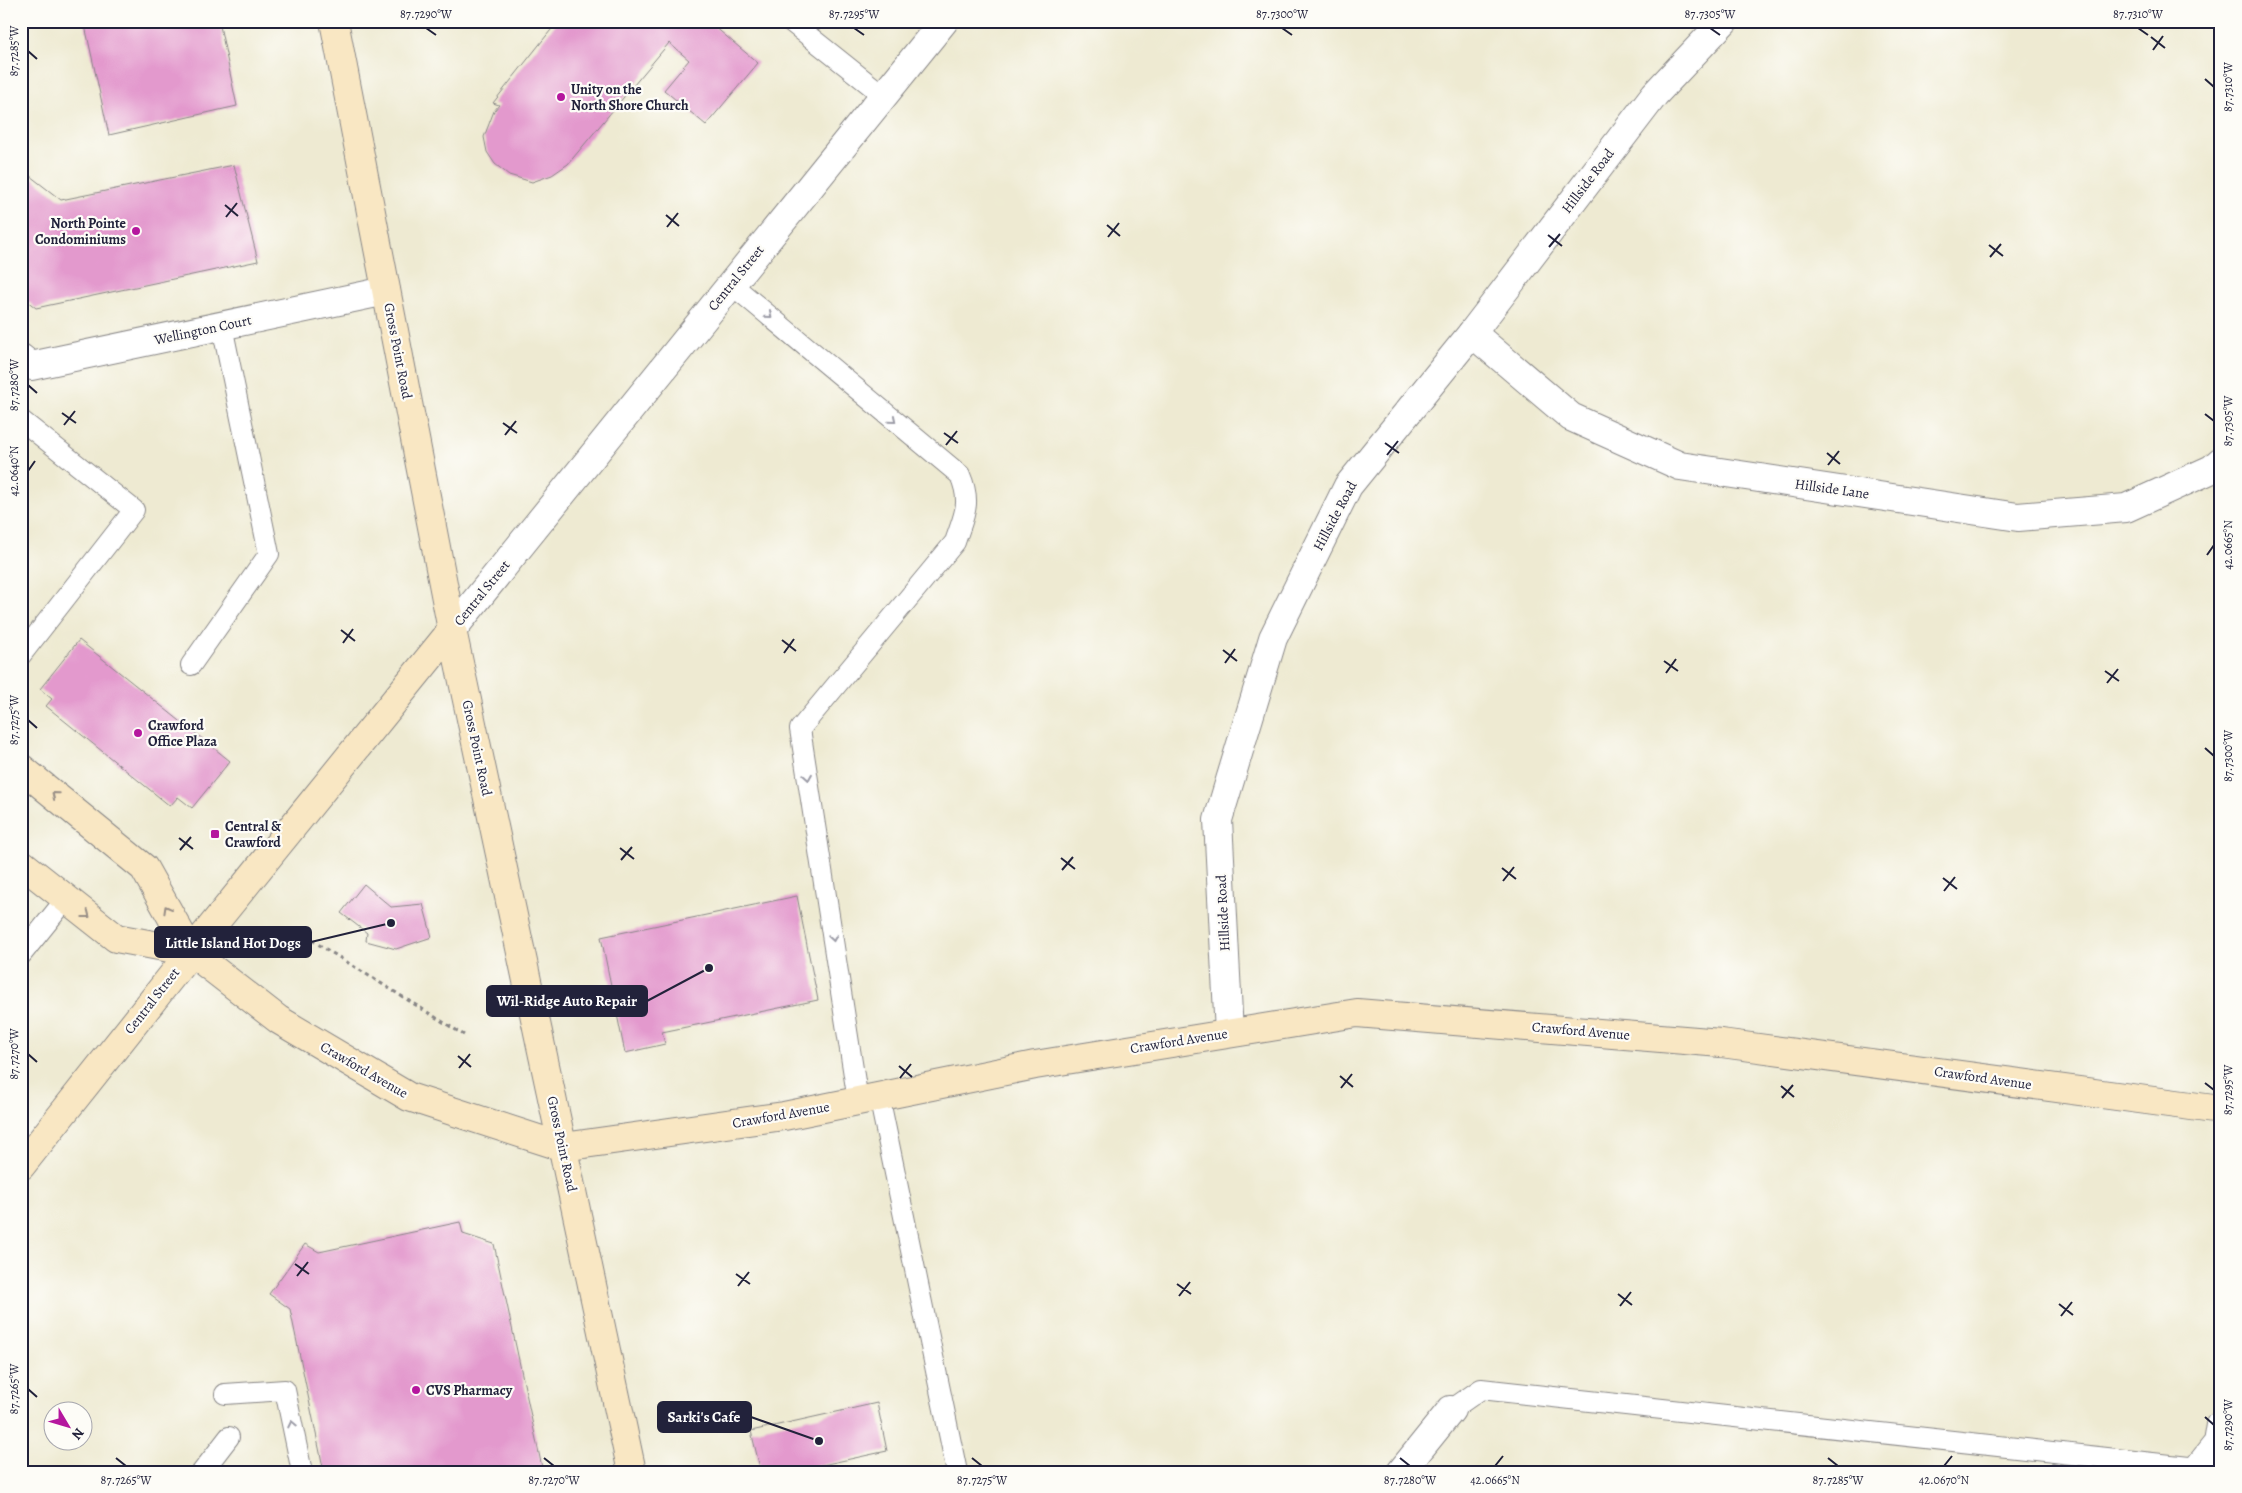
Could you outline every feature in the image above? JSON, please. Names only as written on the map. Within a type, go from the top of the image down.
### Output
[{"type":"main road","name":"Gross Point Road","points":[[334,21],[452,630],[632,1472]]},
{"type":"main road","name":"Central Street","points":[[21,1166],[191,952],[452,630]]},
{"type":"main road","name":"Crawford Avenue","points":[[21,768],[144,868],[191,952],[279,1020],[408,1097],[563,1147],[784,1116],[1035,1064],[1357,1013],[1721,1043],[2221,1110]]},
{"type":"main road","name":"Crawford Avenue","points":[[21,863],[116,938],[191,952]]},
{"type":"street","name":"Central Street","points":[[452,630],[944,21]]},
{"type":"street","name":"Hillside Road","points":[[1229,1033],[1218,820],[1273,638],[1348,486],[1472,333],[1655,94],[1724,21]]},
{"type":"street","name":"Wellington Court","points":[[21,358],[31,366],[386,291]]},
{"type":"street","name":"Hillside Lane","points":[[1472,333],[1571,417],[1680,466],[2018,516],[2126,508],[2212,469],[2221,461]]},
{"type":"street","points":[[1401,1472],[1452,1410]]},
{"type":"street","points":[[2197,1470],[2218,1443],[2221,1425]]},
{"type":"lane","points":[[790,21],[884,96]]},
{"type":"lane","points":[[731,284],[960,476],[967,492],[966,511],[955,542],[800,729],[869,1098],[957,1472]]},
{"type":"lane","points":[[191,665],[269,554],[222,326]]},
{"type":"lane","points":[[21,420],[134,510],[21,655]]},
{"type":"lane","points":[[21,954],[66,899]]},
{"type":"lane","points":[[1452,1410],[1481,1389],[2197,1470]]},
{"type":"lane","points":[[225,1394],[284,1390],[302,1472]]},
{"type":"lane","points":[[202,1472],[229,1437]]},
{"type":"path","points":[[305,936],[464,1035]]},
{"type":"building","points":[[84,21],[219,21],[237,106],[109,135]]},
{"type":"building","name":"Unity on the North Shore Church","points":[[558,21],[675,21],[682,27],[686,21],[708,21],[758,63],[706,125],[664,90],[689,60],[669,43],[568,164],[552,175],[532,182],[509,175],[495,164],[487,152],[484,137],[494,111],[499,105],[493,103]]},
{"type":"building","name":"North Pointe Condominiums","points":[[234,165],[258,261],[36,308],[21,296],[21,169],[61,200]]},
{"type":"building","name":"Crawford Office Plaza","points":[[79,640],[230,761],[192,808],[178,797],[170,806],[46,706],[52,699],[40,689]]},
{"type":"building","points":[[364,884],[391,907],[423,904],[432,937],[396,949],[366,941],[367,933],[341,913]]},
{"type":"building","points":[[797,896],[818,1000],[662,1032],[665,1044],[625,1053],[601,937]]},
{"type":"building","name":"CVS Pharmacy","points":[[460,1222],[463,1234],[494,1244],[543,1472],[324,1472],[290,1309],[269,1294],[305,1244],[319,1252]]},
{"type":"building","points":[[877,1403],[887,1451],[790,1472],[761,1472],[751,1431]]},
{"type":"place","name":"Unity on the North Shore Church","points":[[561,97]]},
{"type":"place","name":"North Pointe Condominiums","points":[[136,231]]},
{"type":"place","name":"Crawford Office Plaza","points":[[138,733]]},
{"type":"place","name":"Central & Crawford","points":[[215,834]]},
{"type":"place","name":"Little Island Hot Dogs","points":[[391,923]]},
{"type":"place","name":"Wil-Ridge Auto Repair","points":[[709,968]]},
{"type":"place","name":"CVS Pharmacy","points":[[416,1390]]},
{"type":"place","name":"Sarki's Cafe","points":[[819,1441]]}]
